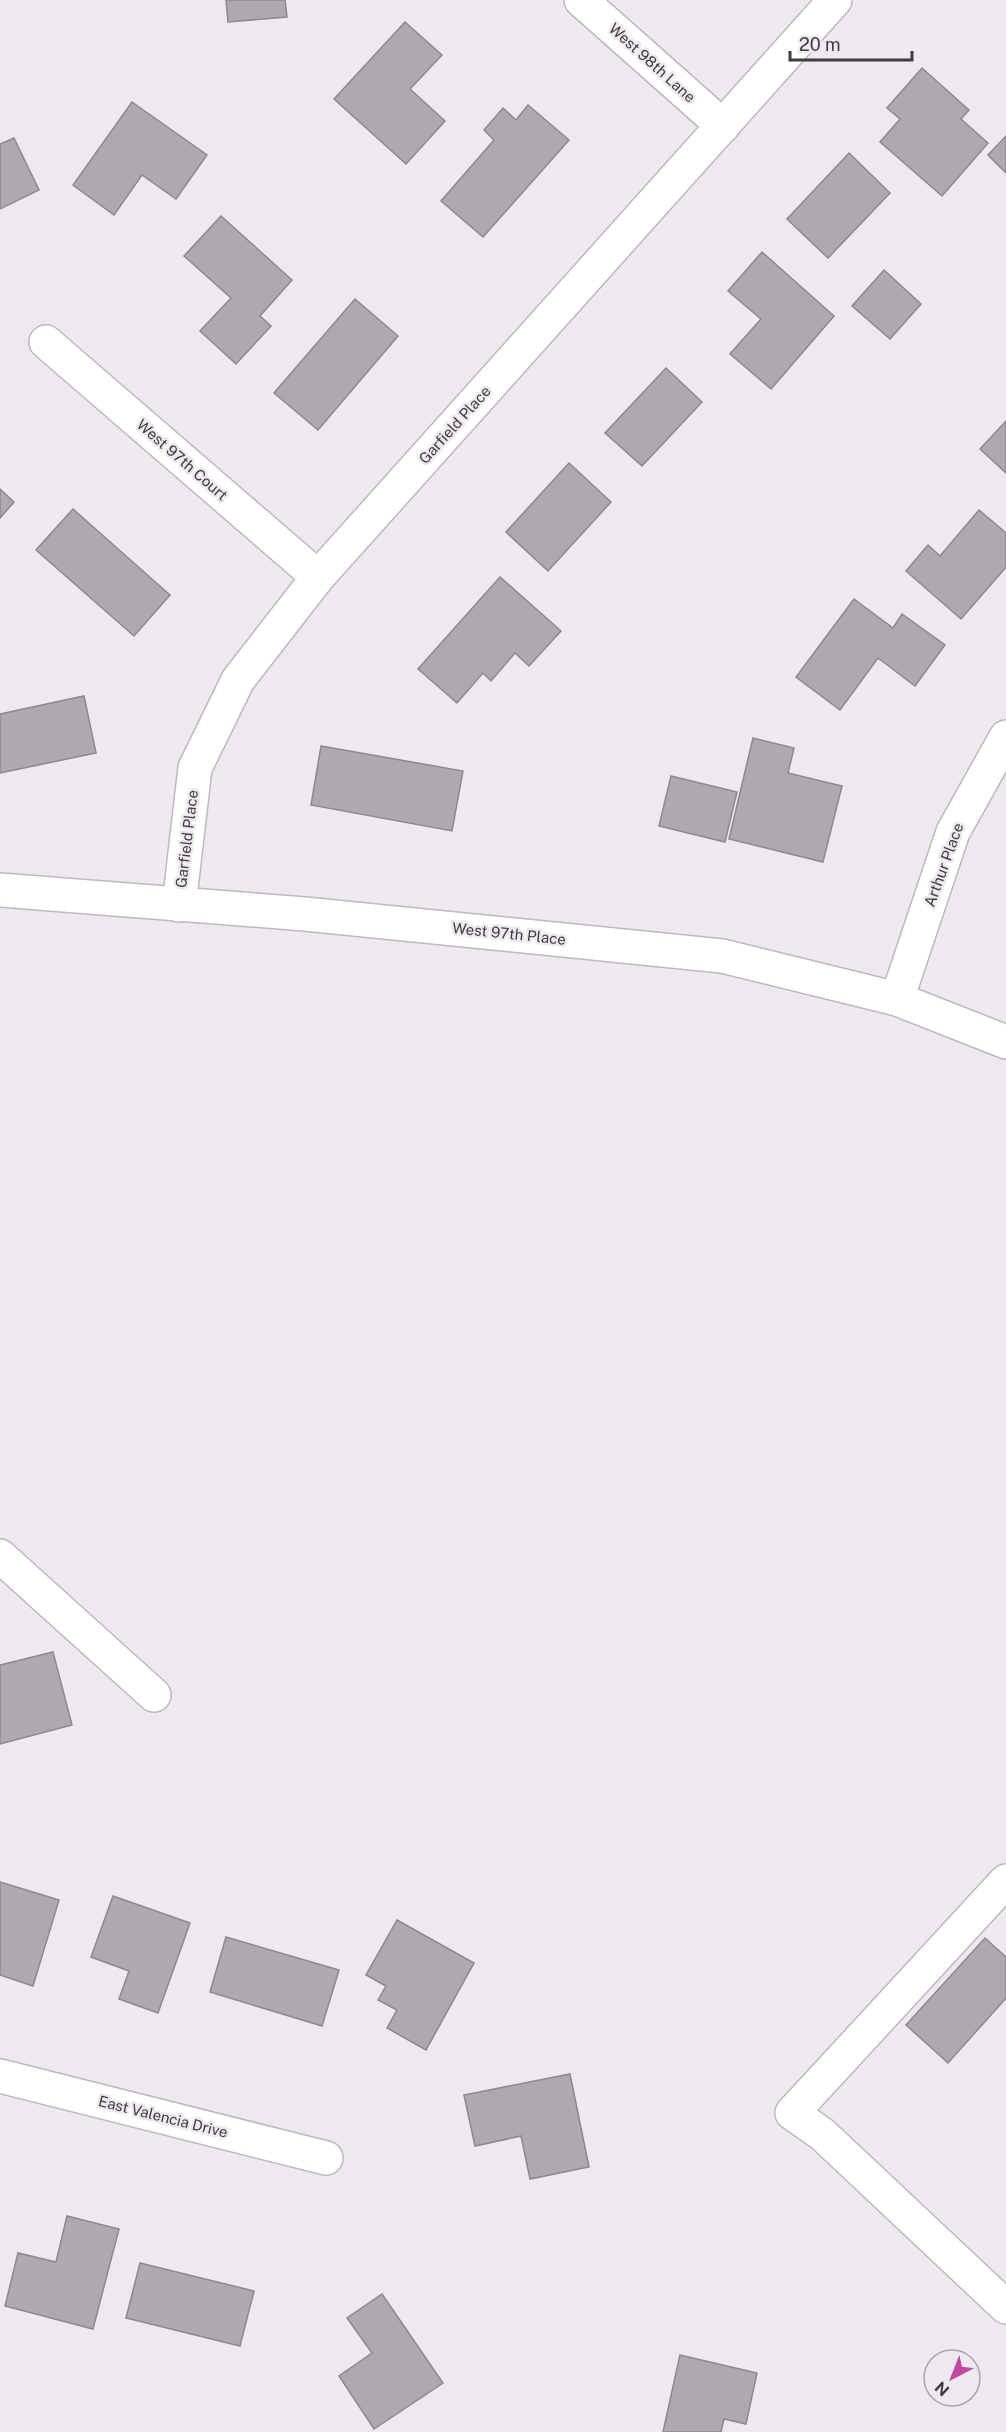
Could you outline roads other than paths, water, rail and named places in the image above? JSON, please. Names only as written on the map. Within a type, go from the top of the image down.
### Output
[{"type":"street","name":"West 98th Lane","points":[[581,0],[723,126]]},
{"type":"street","name":"Garfield Place","points":[[179,905],[195,768],[238,680],[318,577],[835,0]]},
{"type":"street","name":"West 97th Court","points":[[46,342],[318,577]]},
{"type":"street","name":"Arthur Place","points":[[897,999],[953,832],[1006,737]]},
{"type":"street","name":"West 97th Place","points":[[0,890],[467,929],[722,956],[897,999],[1006,1042]]},
{"type":"street","points":[[0,1556],[154,1695]]},
{"type":"street","points":[[1006,1881],[792,2114],[822,2134],[1006,2307]]},
{"type":"street","name":"East Valencia Drive","points":[[0,2076],[326,2158]]}]
